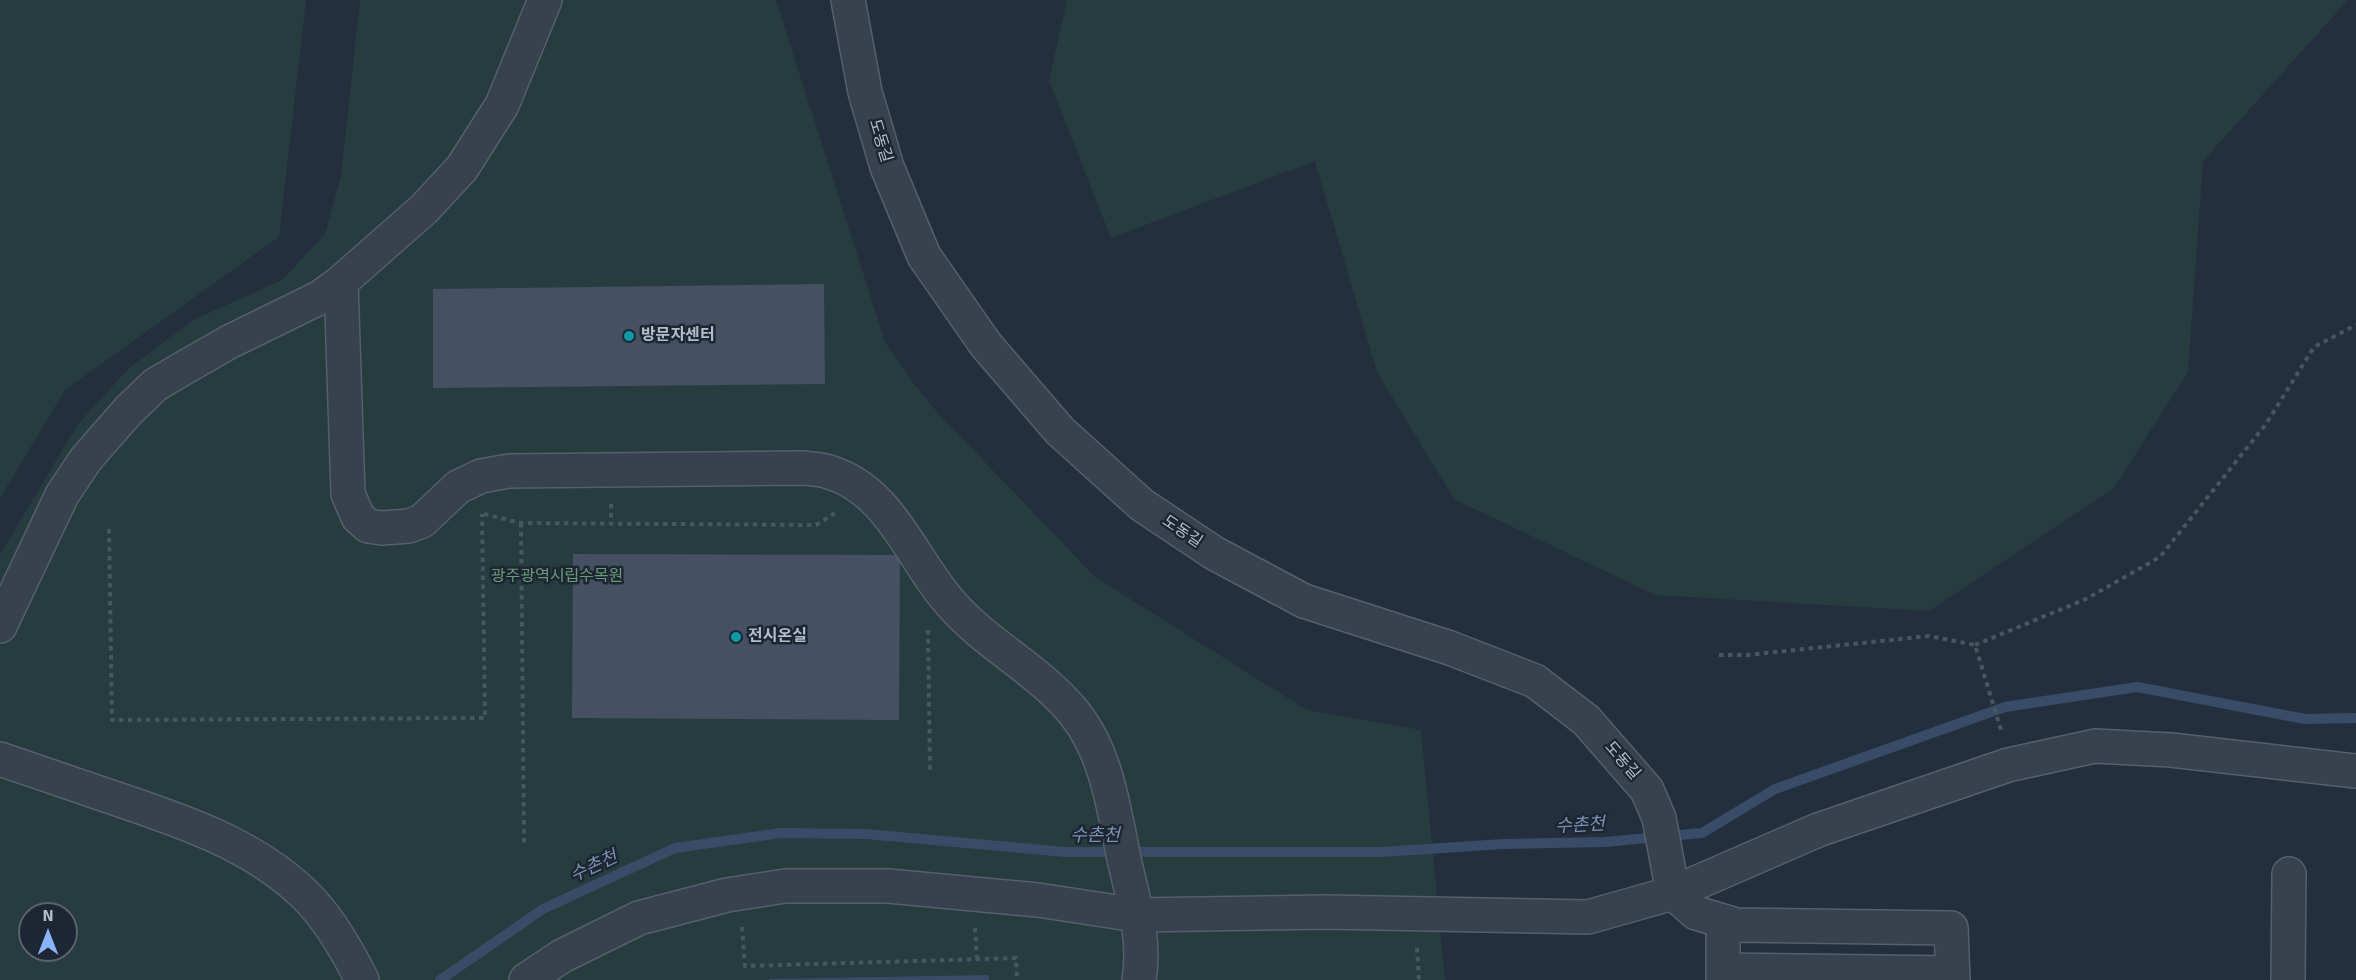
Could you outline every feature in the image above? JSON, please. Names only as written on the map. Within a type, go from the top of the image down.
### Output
[{"type":"street","points":[[0,626],[62,495],[86,459],[128,411],[155,385],[229,342],[319,298],[341,282],[424,209],[462,168],[502,105],[545,0]]},
{"type":"street","name":"도동길","points":[[848,0],[865,92],[887,167],[924,256],[986,345],[1060,431],[1142,505],[1214,553],[1304,600],[1450,648],[1535,681],[1586,720],[1647,790],[1659,818],[1673,893]]},
{"type":"street","points":[[341,282],[346,476],[353,509],[368,526],[382,528],[409,526],[422,521],[458,487],[482,476],[529,469],[802,468],[828,471],[850,480],[868,492],[887,512],[947,599],[968,621],[1049,688],[1075,714],[1097,752],[1109,791],[1140,929],[1142,962],[1139,980]]},
{"type":"street","points":[[526,980],[571,951],[639,918],[740,893],[785,886],[888,886],[1038,900],[1136,915],[1326,912],[1588,916],[1673,893],[1818,830],[2008,765],[2095,746],[2171,750],[2356,771]]},
{"type":"street","points":[[0,759],[176,819],[234,845],[274,868],[304,893],[323,915],[359,975]]},
{"type":"street","points":[[2288,980],[2289,874]]},
{"type":"street","points":[[1673,893],[1696,913],[1723,921],[1736,925],[1951,927],[1953,976],[1723,975],[1723,921]]},
{"type":"path","points":[[1719,655],[1747,655],[1929,636],[1975,645],[2086,599],[2160,557],[2266,424],[2314,347],[2356,325]]},
{"type":"path","points":[[440,502],[521,522],[816,525],[868,492]]},
{"type":"path","points":[[109,530],[111,720],[485,718],[482,513]]},
{"type":"path","points":[[521,522],[524,844]]},
{"type":"path","points":[[927,572],[930,770]]},
{"type":"path","points":[[1975,645],[2003,734]]},
{"type":"path","points":[[740,893],[744,966],[1016,958],[1017,980]]},
{"type":"green space","points":[[0,0],[306,0],[279,237],[65,390],[0,498]]},
{"type":"green space","name":"광주광역시립수목원","points":[[360,0],[776,0],[885,342],[914,384],[938,413],[1095,577],[1307,710],[1421,730],[1445,980],[0,980],[0,555],[77,425],[128,369],[193,320],[282,280],[325,234],[341,176]]},
{"type":"green space","points":[[1067,0],[2348,0],[2203,161],[2188,372],[2114,488],[1929,611],[1655,595],[1454,499],[1377,372],[1315,161],[1111,238],[1049,81]]},
{"type":"water","points":[[989,975],[989,980],[768,980],[769,979]]},
{"type":"building","name":"방문자센터","points":[[824,284],[825,384],[433,388],[433,289]]},
{"type":"building","name":"전시온실","points":[[573,554],[900,555],[899,720],[572,718]]},
{"type":"waterway","name":"수촌천","points":[[440,980],[543,909],[675,848],[781,833],[866,834],[1065,852],[1382,852],[1503,844],[1605,842],[1702,833],[1775,789],[2005,707],[2137,687],[2305,719],[2356,718]]},
{"type":"place","name":"방문자센터","points":[[629,336]]},
{"type":"place","name":"전시온실","points":[[736,637]]}]
